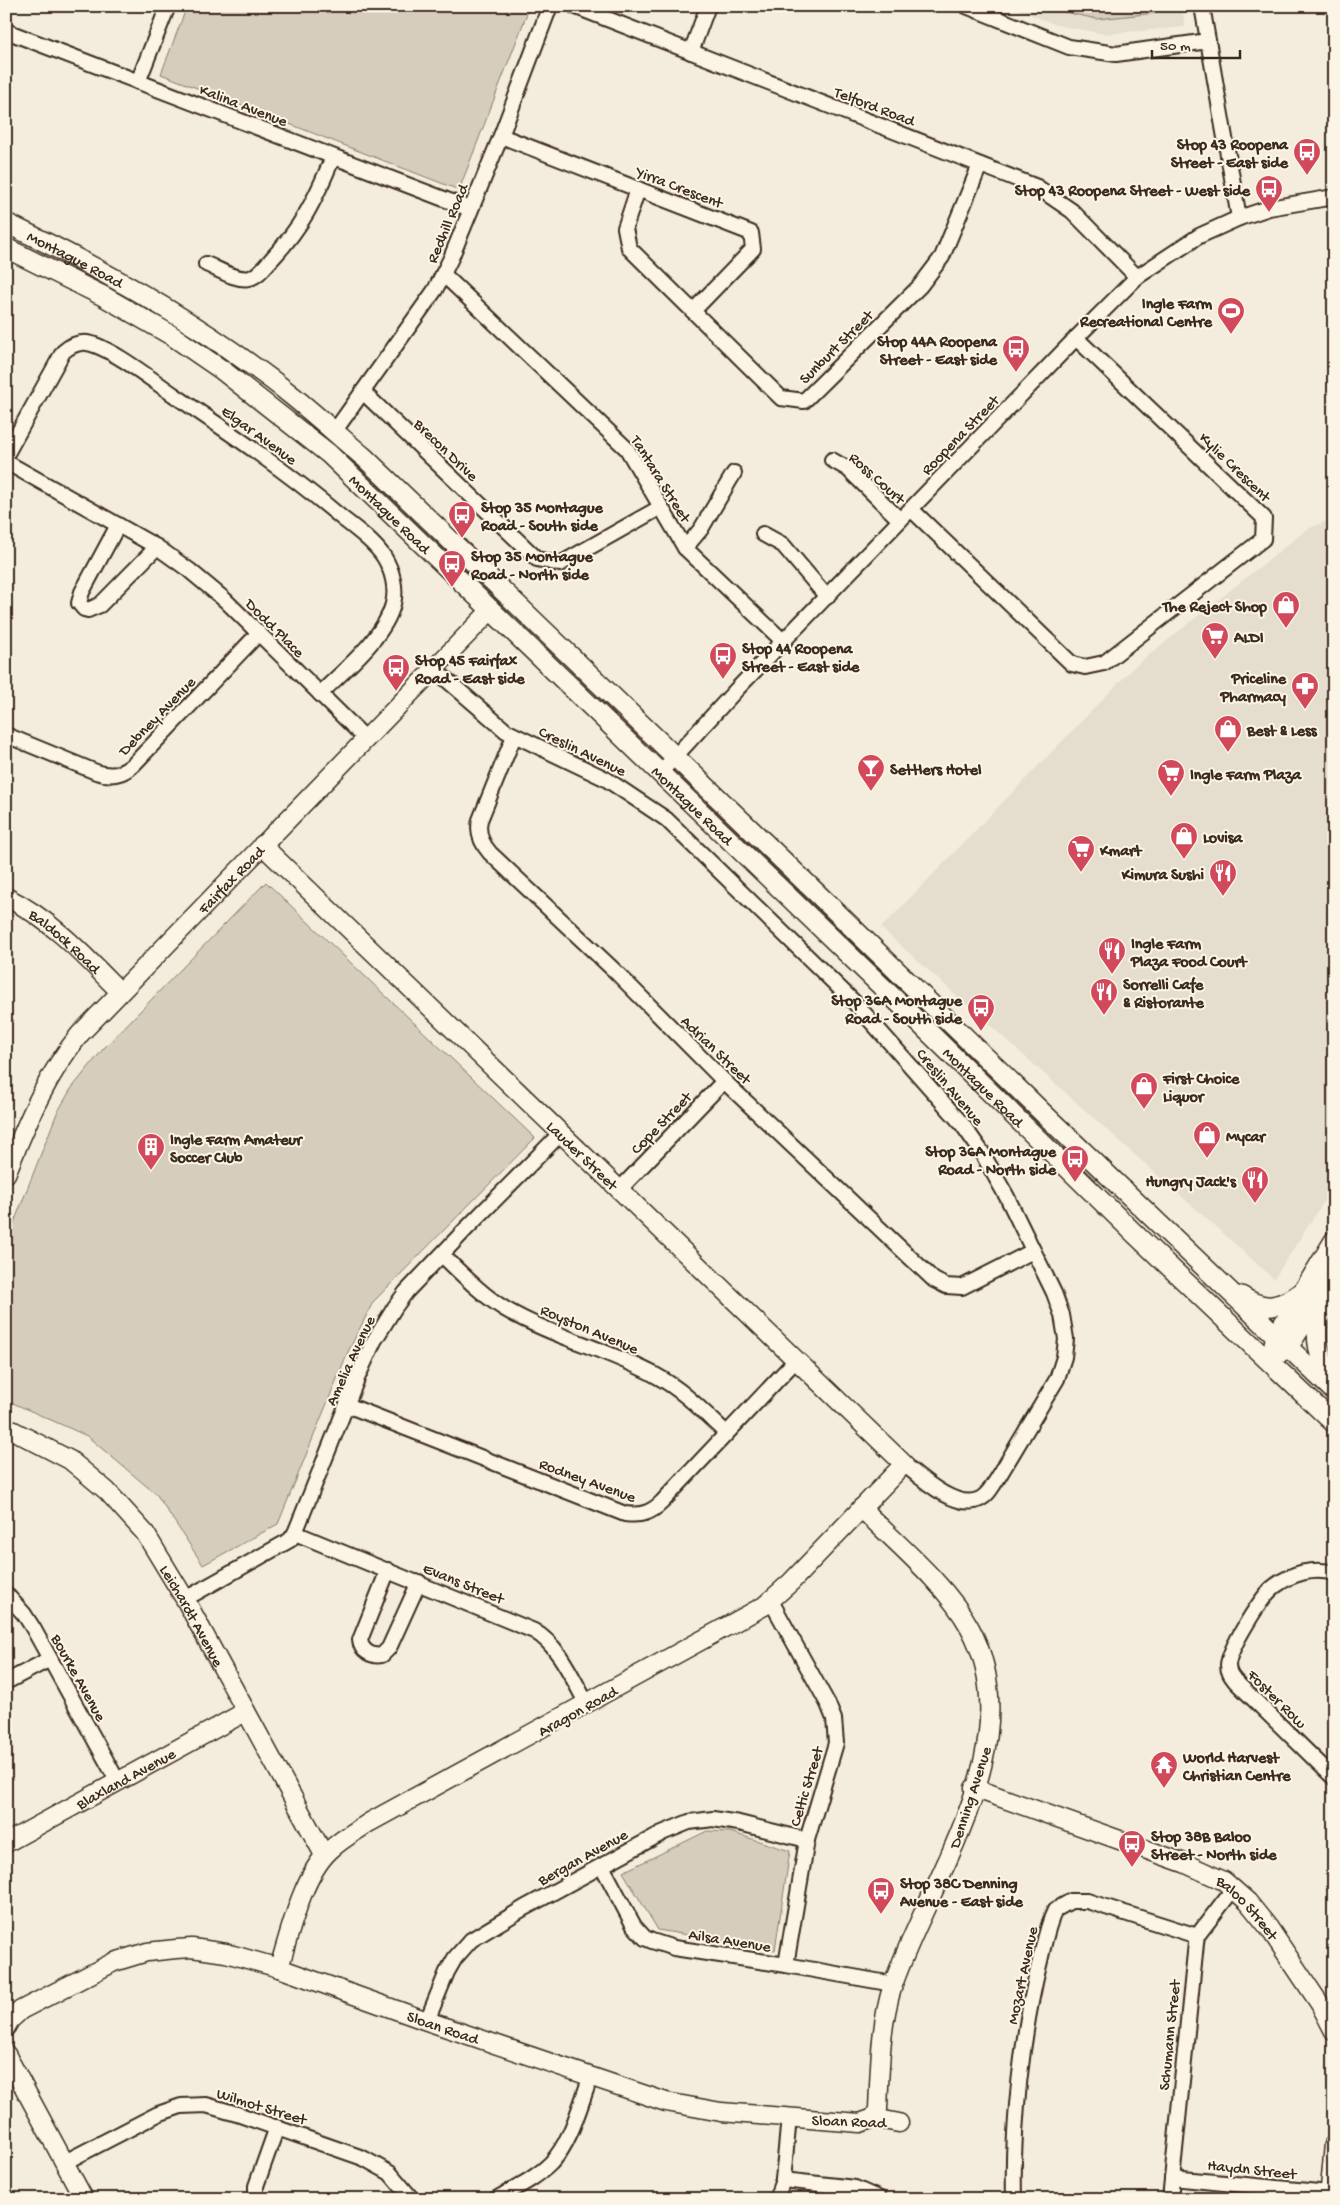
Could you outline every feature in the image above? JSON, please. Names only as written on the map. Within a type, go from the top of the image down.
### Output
[{"type":"main road","name":"Montague Road","points":[[6,223],[128,284],[184,319],[251,364],[372,465],[1048,1118],[1334,1390]]},
{"type":"main road","name":"Montague Road","points":[[6,248],[103,296],[171,335],[222,370],[321,448],[1334,1423]]},
{"type":"main road","points":[[321,448],[334,432]]},
{"type":"main road","points":[[491,610],[506,596]]},
{"type":"main road","points":[[1282,1341],[1304,1290],[1334,1241]]},
{"type":"main road","points":[[1214,1276],[1253,1303],[1261,1306],[1283,1304],[1304,1290]]},
{"type":"main road","points":[[1269,1361],[1282,1341],[1334,1277]]},
{"type":"main road","points":[[1334,1281],[1320,1315],[1317,1329],[1321,1359],[1334,1380]]},
{"type":"street","points":[[138,82],[168,6]]},
{"type":"street","name":"Redhill Road","points":[[334,432],[421,313],[443,274],[501,136],[550,6]]},
{"type":"street","name":"Telford Road","points":[[574,6],[1037,187],[1072,211],[1137,277]]},
{"type":"street","points":[[691,52],[708,6]]},
{"type":"street","points":[[966,6],[1069,47],[1116,54],[1208,41]]},
{"type":"street","points":[[1202,6],[1239,218]]},
{"type":"street","name":"Kalina Avenue","points":[[6,31],[470,209]]},
{"type":"street","name":"Yirra Crescent","points":[[501,136],[751,232],[753,249],[693,311]]},
{"type":"street","points":[[206,264],[239,278],[250,278],[259,272],[286,244],[311,209],[333,157]]},
{"type":"street","name":"Sunburt Street","points":[[638,189],[625,228],[629,248],[781,398],[804,400],[920,286],[942,257],[980,165]]},
{"type":"street","name":"Roopena Street","points":[[660,773],[900,520],[1137,277],[1199,236],[1239,218],[1269,208],[1334,197]]},
{"type":"street","name":"Tantara Street","points":[[443,274],[627,450],[685,548],[784,642]]},
{"type":"street","name":"Kylie Crescent","points":[[911,509],[1072,664],[1085,667],[1104,663],[1263,540],[1264,518],[1076,338]]},
{"type":"street","name":"Elgar Avenue","points":[[6,455],[63,352],[73,345],[87,343],[103,348],[214,422],[318,497],[380,552],[388,566],[395,595],[391,611],[383,627],[320,694]]},
{"type":"street","name":"Brecon Drive","points":[[362,392],[537,559],[560,564],[661,507]]},
{"type":"street","name":"Ross Court","points":[[832,460],[848,469],[900,520]]},
{"type":"street","name":"Dodd Place","points":[[6,462],[158,547],[201,580],[365,738]]},
{"type":"street","points":[[685,548],[702,529],[734,473]]},
{"type":"street","points":[[118,525],[82,592],[79,603],[84,609],[88,610],[100,605],[158,547]]},
{"type":"street","points":[[763,534],[783,545],[827,597]]},
{"type":"street","name":"Fairfax Road","points":[[6,1174],[32,1111],[54,1069],[80,1034],[491,610]]},
{"type":"street","name":"Debney Avenue","points":[[6,735],[96,772],[105,775],[120,774],[134,764],[258,634]]},
{"type":"street","name":"Creslin Avenue","points":[[433,668],[494,723],[514,736],[606,779],[659,813],[840,988],[962,1124],[997,1177],[1062,1314],[1065,1347],[1057,1379],[989,1492],[981,1499],[970,1502],[961,1501],[945,1494],[904,1464]]},
{"type":"street","name":"Adrian Street","points":[[514,736],[480,820],[478,831],[484,846],[724,1081],[940,1283],[954,1287],[971,1284],[1033,1251]]},
{"type":"street","name":"Lauder Street","points":[[262,845],[904,1464]]},
{"type":"street","name":"Baldock Road","points":[[6,897],[29,909],[47,922],[120,991]]},
{"type":"street","name":"Cope Street","points":[[620,1189],[724,1081]]},
{"type":"street","name":"Amelia Avenue","points":[[295,1534],[347,1405],[384,1323],[406,1292],[561,1133]]},
{"type":"street","name":"Royston Avenue","points":[[442,1254],[478,1289],[500,1306],[537,1325],[656,1376],[685,1395],[726,1433]]},
{"type":"street","name":"Rodney Avenue","points":[[347,1405],[625,1514],[642,1515],[656,1508],[796,1360]]},
{"type":"street","name":"Leichardt Avenue","points":[[6,1427],[70,1460],[107,1491],[145,1533],[185,1599],[324,1855]]},
{"type":"street","name":"Aragon Road","points":[[279,1968],[307,1886],[324,1855],[346,1837],[370,1822],[751,1614],[771,1601],[904,1464]]},
{"type":"street","name":"Denning Avenue","points":[[861,1508],[956,1606],[979,1647],[990,1691],[991,1712],[986,1749],[974,1788],[941,1876],[893,1984],[885,2022],[878,2109],[874,2118]]},
{"type":"street","points":[[185,1599],[284,1544],[295,1534]]},
{"type":"street","name":"Evans Street","points":[[295,1534],[419,1582],[540,1634],[556,1651],[587,1704]]},
{"type":"street","points":[[388,1570],[360,1640],[364,1650],[373,1655],[382,1655],[389,1648],[419,1582]]},
{"type":"street","name":"Foster Row","points":[[1334,1573],[1321,1570],[1297,1574],[1273,1587],[1262,1600],[1248,1623],[1231,1653],[1228,1666],[1229,1672],[1236,1682],[1334,1778]]},
{"type":"street","name":"Bourke Avenue","points":[[6,1594],[24,1614],[118,1782]]},
{"type":"street","name":"Celtic Street","points":[[771,1601],[832,1712],[835,1725],[834,1749],[806,1840],[786,1965]]},
{"type":"street","points":[[6,1682],[50,1659]]},
{"type":"street","name":"Blaxland Avenue","points":[[6,1843],[246,1712]]},
{"type":"street","name":"Baloo Street","points":[[974,1788],[1184,1863],[1214,1876],[1234,1888],[1269,1928],[1320,2004],[1334,2030]]},
{"type":"street","name":"Bergan Avenue","points":[[427,2021],[447,1972],[458,1953],[471,1940],[524,1908],[662,1833],[702,1820],[723,1820],[806,1840]]},
{"type":"street","name":"Ailsa Avenue","points":[[602,1866],[629,1918],[644,1938],[674,1948],[893,1984]]},
{"type":"street","points":[[1197,1936],[1234,1888]]},
{"type":"street","name":"Mozart Avenue","points":[[1014,2199],[1016,2123],[1030,2006],[1047,1932],[1055,1910],[1071,1900],[1087,1901],[1197,1936]]},
{"type":"street","name":"Schumann Street","points":[[1170,2199],[1187,2015],[1197,1936]]},
{"type":"street","name":"Sloan Road","points":[[6,2027],[10,2020],[21,2010],[83,1976],[114,1962],[147,1952],[184,1949],[211,1950],[279,1968],[427,2021],[685,2106],[721,2112],[860,2122],[874,2118],[899,2123]]},
{"type":"street","points":[[6,2054],[84,2199]]},
{"type":"street","points":[[496,2199],[533,2178],[552,2161],[571,2130],[591,2076]]},
{"type":"street","name":"Wilmot Street","points":[[65,2162],[145,2120],[181,2106],[194,2105],[218,2108],[334,2146],[378,2165],[390,2173],[412,2199]]},
{"type":"street","points":[[776,2199],[783,2180],[789,2117]]},
{"type":"street","points":[[256,2199],[256,2186],[277,2128]]},
{"type":"street","points":[[1329,2196],[1334,2144]]},
{"type":"street","name":"Haydn Street","points":[[1172,2178],[1329,2196]]},
{"type":"street","points":[[783,2180],[855,2188],[880,2199]]},
{"type":"shaded area","points":[[187,6],[530,6],[459,190],[161,74]]},
{"type":"shaded area","points":[[1010,6],[1182,6],[1185,27],[1104,34],[1056,25]]},
{"type":"shaded area","points":[[1037,6],[1155,6],[1156,13],[1097,19]]},
{"type":"shaded area","name":"Ingle Farm Plaza","points":[[1334,518],[1334,1186],[1274,1279],[881,928],[1134,667],[1306,530]]},
{"type":"shaded area","points":[[266,882],[535,1138],[373,1302],[347,1354],[278,1524],[203,1565],[157,1495],[87,1436],[6,1400],[6,1243],[57,1113],[71,1089],[104,1048]]},
{"type":"shaded area","points":[[707,1831],[730,1832],[790,1851],[775,1950],[658,1930],[623,1872]]},
{"type":"place","name":"Stop 43 Roopena Street - East side","points":[[1307,176]]},
{"type":"place","name":"Stop 43 Roopena Street - West side","points":[[1269,213]]},
{"type":"place","name":"Ingle Farm Recreational Centre","points":[[1231,335]]},
{"type":"place","name":"Stop 44A Roopena Street - East side","points":[[1016,373]]},
{"type":"place","name":"Stop 35 Montague Road - South side","points":[[462,539]]},
{"type":"place","name":"Stop 35 Montague Road - North side","points":[[452,588]]},
{"type":"place","name":"The Reject Shop","points":[[1286,629]]},
{"type":"place","name":"ALDI","points":[[1215,660]]},
{"type":"place","name":"Stop 44 Roopena Street - East side","points":[[723,680]]},
{"type":"place","name":"Stop 45 Fairfax Road - East side","points":[[396,692]]},
{"type":"place","name":"Priceline Pharmacy","points":[[1305,710]]},
{"type":"place","name":"Best & Less","points":[[1228,753]]},
{"type":"place","name":"Settlers Hotel","points":[[871,792]]},
{"type":"place","name":"Ingle Farm Plaza","points":[[1171,797]]},
{"type":"place","name":"Lovisa","points":[[1184,860]]},
{"type":"place","name":"Kmart","points":[[1081,873]]},
{"type":"place","name":"Kimura Sushi","points":[[1223,897]]},
{"type":"place","name":"Ingle Farm Plaza Food Court","points":[[1112,975]]},
{"type":"place","name":"Sorrelli Cafe & Ristorante","points":[[1104,1016]]},
{"type":"place","name":"Stop 36A Montague Road - South side","points":[[981,1032]]},
{"type":"place","name":"First Choice Liquor","points":[[1144,1110]]},
{"type":"place","name":"Mycar","points":[[1207,1159]]},
{"type":"place","name":"Ingle Farm Amateur Soccer Club","points":[[151,1171]]},
{"type":"place","name":"Stop 36A Montague Road - North side","points":[[1075,1183]]},
{"type":"place","name":"Hungry Jack's","points":[[1255,1204]]},
{"type":"place","name":"World Harvest Christian Centre","points":[[1164,1789]]},
{"type":"place","name":"Stop 38B Baloo Street - North side","points":[[1132,1868]]},
{"type":"place","name":"Stop 38C Denning Avenue - East side","points":[[881,1915]]}]
